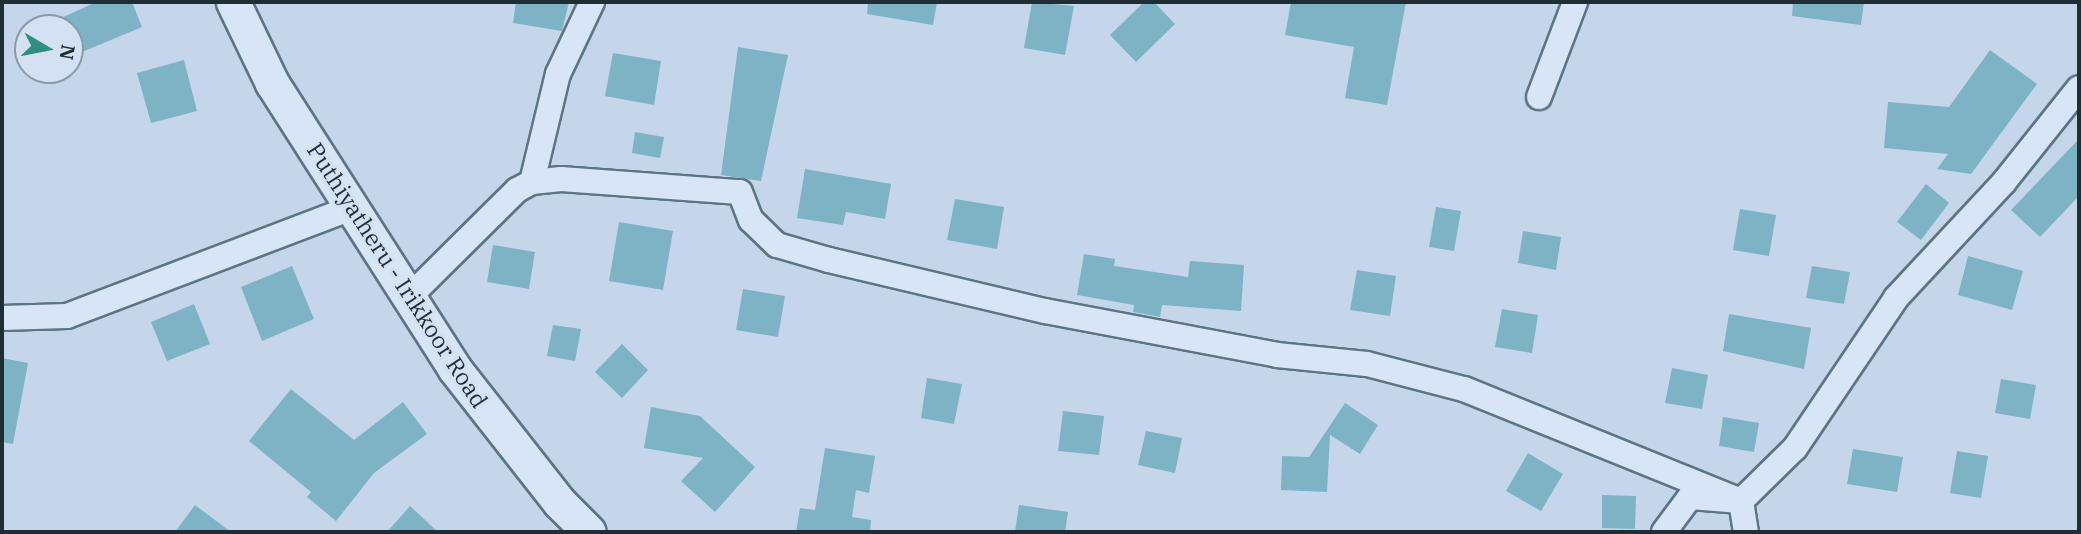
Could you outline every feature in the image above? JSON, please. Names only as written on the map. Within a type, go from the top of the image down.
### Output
[{"type":"main road","name":"Puthiyatheru - Irikkoor Road","points":[[233,2],[272,83],[454,368],[559,502],[589,532]]},
{"type":"street","points":[[533,182],[558,74],[592,2]]},
{"type":"street","points":[[1539,97],[1575,2]]},
{"type":"street","points":[[1664,532],[1689,498],[1741,501],[1796,448],[1896,298],[2004,182],[2079,88]]},
{"type":"street","points":[[409,297],[517,190],[533,182],[561,179],[740,192],[751,220],[777,245],[1008,303],[1277,355],[1367,364],[1464,388],[1741,501]]},
{"type":"street","points":[[2,318],[67,316],[352,208]]},
{"type":"street","points":[[1741,501],[1746,532]]},
{"type":"building","points":[[96,2],[132,2],[142,27],[84,51],[84,14],[70,14]]},
{"type":"building","points":[[516,2],[569,2],[562,31],[513,23]]},
{"type":"building","points":[[868,2],[937,2],[933,25],[867,14]]},
{"type":"building","points":[[1032,2],[1074,6],[1065,55],[1024,48]]},
{"type":"building","points":[[1144,2],[1154,2],[1175,24],[1136,62],[1110,35]]},
{"type":"building","points":[[1291,2],[1406,2],[1387,105],[1345,98],[1354,47],[1285,35]]},
{"type":"building","points":[[1793,2],[1864,2],[1861,25],[1792,16]]},
{"type":"building","points":[[738,47],[788,55],[761,181],[721,175]]},
{"type":"building","points":[[1990,50],[2037,84],[1971,174],[1937,169],[1948,154],[1884,148],[1888,102],[1949,107]]},
{"type":"building","points":[[613,53],[661,61],[654,105],[605,96]]},
{"type":"building","points":[[184,60],[197,111],[151,123],[137,73]]},
{"type":"building","points":[[635,132],[664,137],[660,158],[632,153]]},
{"type":"building","points":[[2079,139],[2079,196],[2040,237],[2011,210]]},
{"type":"building","points":[[805,169],[891,184],[885,219],[846,212],[843,225],[797,218]]},
{"type":"building","points":[[1926,184],[1949,203],[1921,240],[1897,222]]},
{"type":"building","points":[[955,199],[1004,207],[997,249],[947,240]]},
{"type":"building","points":[[1436,207],[1461,211],[1454,251],[1429,247]]},
{"type":"building","points":[[1740,209],[1776,215],[1769,256],[1733,250]]},
{"type":"building","points":[[619,222],[673,231],[663,290],[609,281]]},
{"type":"building","points":[[1523,231],[1561,237],[1556,270],[1518,263]]},
{"type":"building","points":[[493,245],[535,252],[529,289],[487,282]]},
{"type":"building","points":[[1084,254],[1115,259],[1114,266],[1188,277],[1190,261],[1244,265],[1241,311],[1162,305],[1160,317],[1133,312],[1134,305],[1077,295]]},
{"type":"building","points":[[1968,256],[2023,271],[2012,310],[1958,295]]},
{"type":"building","points":[[292,266],[314,319],[262,341],[241,287]]},
{"type":"building","points":[[1812,266],[1850,272],[1844,304],[1806,298]]},
{"type":"building","points":[[1357,270],[1396,276],[1390,316],[1350,310]]},
{"type":"building","points":[[743,289],[785,296],[778,337],[736,330]]},
{"type":"building","points":[[194,304],[210,344],[167,361],[151,322]]},
{"type":"building","points":[[1502,309],[1538,315],[1532,353],[1495,347]]},
{"type":"building","points":[[1729,314],[1811,328],[1804,369],[1723,351]]},
{"type":"building","points":[[553,325],[581,329],[575,361],[547,356]]},
{"type":"building","points":[[622,344],[648,370],[622,398],[595,372]]},
{"type":"building","points":[[2,358],[28,363],[13,444],[2,442]]},
{"type":"building","points":[[1672,368],[1708,375],[1702,409],[1665,403]]},
{"type":"building","points":[[927,378],[962,384],[954,424],[921,418]]},
{"type":"building","points":[[2001,379],[2036,385],[2030,419],[1995,413]]},
{"type":"building","points":[[291,389],[354,440],[403,402],[427,434],[374,473],[336,521],[307,497],[311,492],[249,441]]},
{"type":"building","points":[[1345,403],[1378,425],[1360,454],[1330,435],[1327,492],[1281,490],[1282,456],[1309,457]]},
{"type":"building","points":[[651,407],[700,416],[755,467],[715,512],[681,481],[703,458],[644,448]]},
{"type":"building","points":[[1063,411],[1104,416],[1099,455],[1058,451]]},
{"type":"building","points":[[1723,417],[1759,423],[1754,452],[1719,446]]},
{"type":"building","points":[[1146,431],[1182,438],[1175,473],[1138,465]]},
{"type":"building","points":[[825,448],[875,456],[869,493],[856,490],[852,517],[871,520],[870,532],[796,532],[800,508],[815,510]]},
{"type":"building","points":[[1853,449],[1903,457],[1897,492],[1847,484]]},
{"type":"building","points":[[1957,451],[1988,456],[1981,498],[1950,493]]},
{"type":"building","points":[[1528,453],[1563,474],[1541,511],[1506,491]]},
{"type":"building","points":[[1602,495],[1636,496],[1635,529],[1602,528]]},
{"type":"building","points":[[195,505],[231,532],[175,532]]},
{"type":"building","points":[[1019,505],[1068,512],[1065,532],[1015,532]]},
{"type":"building","points":[[410,506],[438,532],[387,532]]}]
